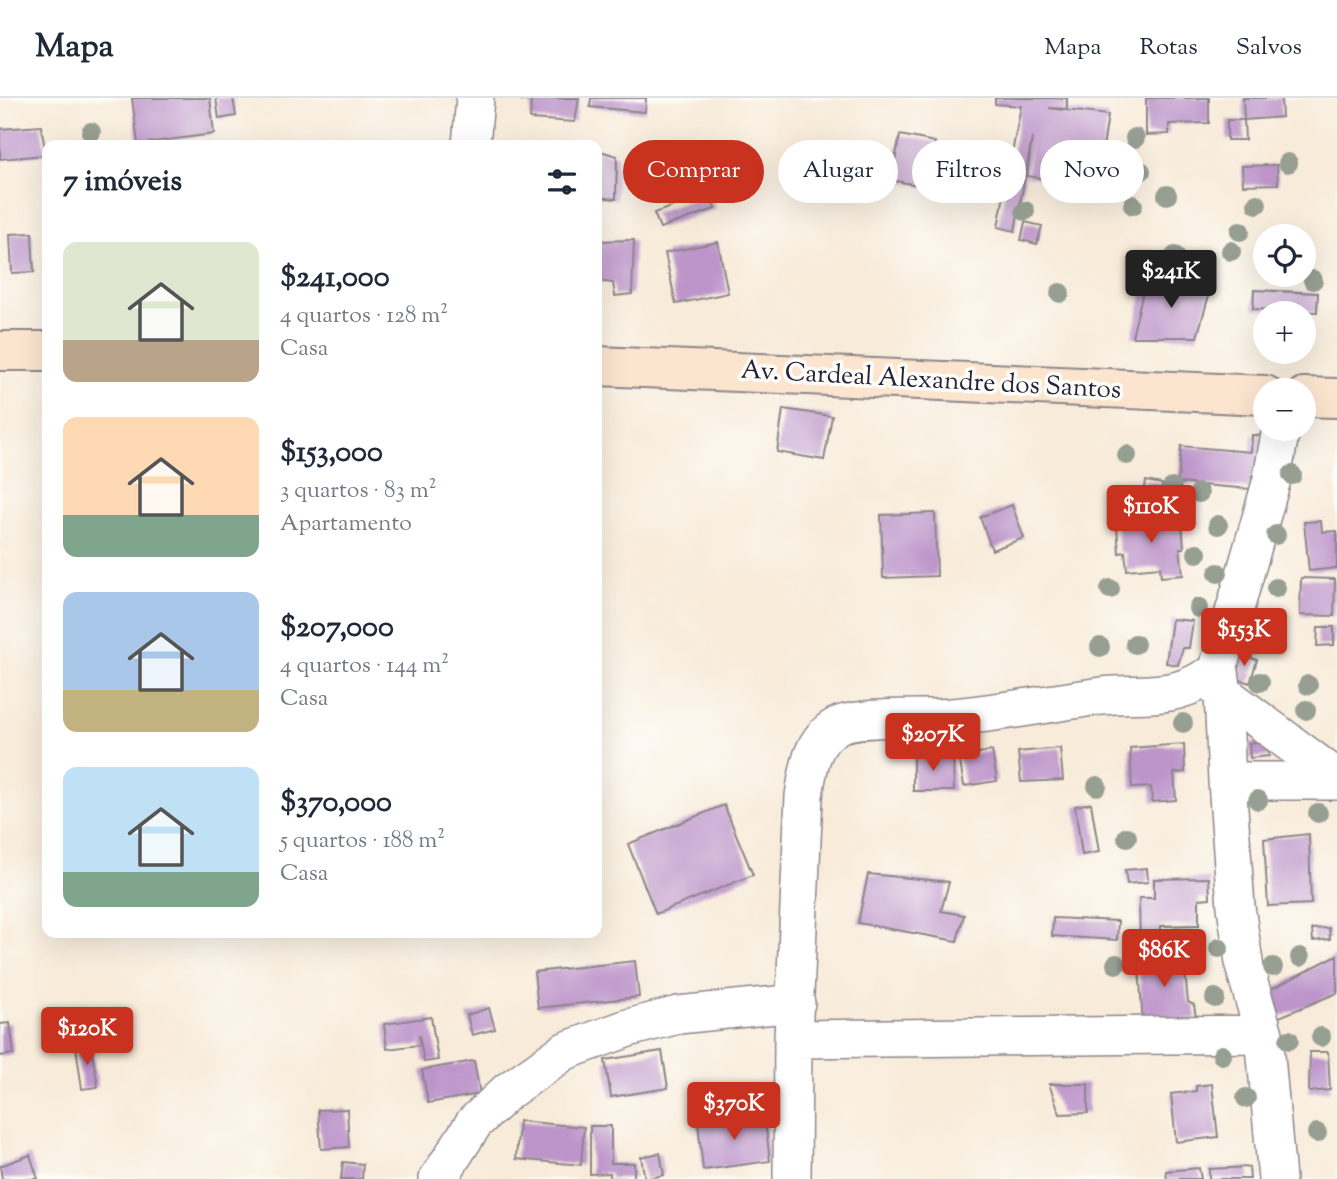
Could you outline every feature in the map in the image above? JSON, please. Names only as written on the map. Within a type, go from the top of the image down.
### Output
[{"type":"street","points":[[471,140],[475,98]]},
{"type":"street","points":[[0,351],[42,351]]},
{"type":"street","name":"Av. Cardeal Alexandre dos Santos","points":[[602,366],[1253,394]]},
{"type":"street","points":[[1316,397],[1337,398]]},
{"type":"street","points":[[1277,1179],[1264,1034],[1245,968],[1236,907],[1219,665],[1271,483],[1280,441]]},
{"type":"street","points":[[792,1179],[793,1039],[804,796],[809,760],[822,739],[838,724],[868,720],[961,717],[1105,696],[1166,694],[1191,687],[1205,678],[1337,779]]},
{"type":"street","points":[[1227,780],[1337,779]]},
{"type":"street","points":[[438,1179],[474,1124],[508,1091],[565,1051],[628,1028],[678,1015],[796,1003]]},
{"type":"street","points":[[793,1039],[1264,1034]]},
{"type":"building","points":[[132,98],[210,98],[214,134],[168,140],[137,140]]},
{"type":"building","points":[[216,98],[233,98],[236,116],[219,119]]},
{"type":"building","points":[[522,98],[579,98],[575,122],[530,119],[531,101],[522,101]]},
{"type":"building","points":[[591,98],[646,98],[645,112],[590,107]]},
{"type":"building","points":[[995,98],[1067,98],[1067,109],[1049,108],[1108,115],[1104,140],[1040,140],[1040,178],[1027,176],[1032,138],[1026,171],[1026,140],[1015,140],[1021,106],[995,104]]},
{"type":"building","points":[[1146,98],[1209,98],[1209,123],[1169,124],[1169,134],[1146,135]]},
{"type":"building","points":[[1243,98],[1281,98],[1282,117],[1244,120]]},
{"type":"building","points":[[1227,120],[1244,120],[1245,140],[1227,140]]},
{"type":"building","points":[[41,126],[42,155],[0,159],[0,129]]},
{"type":"building","points":[[900,135],[925,140],[912,140],[912,184],[898,181]]},
{"type":"building","points":[[602,152],[617,156],[616,199],[602,198]]},
{"type":"building","points":[[1277,165],[1278,184],[1243,185],[1242,166]]},
{"type":"building","points":[[682,203],[713,203],[715,209],[660,228],[654,213]]},
{"type":"building","points":[[1003,203],[1020,203],[1015,231],[998,227]]},
{"type":"building","points":[[1025,222],[1042,226],[1037,244],[1021,240]]},
{"type":"building","points":[[32,233],[34,272],[12,273],[10,234]]},
{"type":"building","points":[[634,240],[632,294],[615,296],[613,283],[602,282],[602,241]]},
{"type":"building","points":[[718,242],[728,293],[676,304],[665,253]]},
{"type":"building","points":[[1146,279],[1211,288],[1197,337],[1132,337]]},
{"type":"building","points":[[1254,290],[1318,293],[1317,312],[1316,301],[1253,301]]},
{"type":"building","points":[[783,409],[832,416],[824,460],[777,452]]},
{"type":"building","points":[[1253,435],[1253,441],[1264,441],[1251,489],[1178,483],[1181,446],[1251,452]]},
{"type":"building","points":[[1146,481],[1162,484],[1160,501],[1143,499]]},
{"type":"building","points":[[1012,505],[1024,538],[992,550],[980,517]]},
{"type":"building","points":[[935,513],[937,576],[883,578],[881,515]]},
{"type":"building","points":[[1139,513],[1141,527],[1182,523],[1184,548],[1180,548],[1183,575],[1161,577],[1160,567],[1127,570],[1125,552],[1119,553],[1116,514]]},
{"type":"building","points":[[1321,521],[1322,532],[1337,531],[1337,568],[1309,571],[1304,522]]},
{"type":"building","points":[[1301,578],[1335,579],[1334,616],[1300,615]]},
{"type":"building","points":[[1172,619],[1193,621],[1189,648],[1183,648],[1178,665],[1166,663]]},
{"type":"building","points":[[1318,627],[1334,627],[1334,645],[1317,646]]},
{"type":"building","points":[[1238,654],[1257,660],[1250,683],[1231,677]]},
{"type":"building","points":[[1268,741],[1269,756],[1250,758],[1249,743]]},
{"type":"building","points":[[1184,744],[1185,772],[1174,773],[1176,800],[1152,802],[1151,787],[1132,788],[1130,748]]},
{"type":"building","points":[[1060,748],[1063,780],[1021,782],[1018,752]]},
{"type":"building","points":[[992,751],[997,781],[964,786],[959,756]]},
{"type":"building","points":[[953,755],[954,791],[913,791],[913,756]]},
{"type":"building","points":[[1091,803],[1099,852],[1082,855],[1075,806]]},
{"type":"building","points":[[724,805],[753,875],[656,914],[628,844]]},
{"type":"building","points":[[1309,834],[1311,904],[1268,906],[1264,839]]},
{"type":"building","points":[[1147,868],[1148,882],[1127,884],[1125,870]]},
{"type":"building","points":[[868,874],[949,882],[941,911],[964,915],[957,941],[858,923]]},
{"type":"building","points":[[1209,878],[1210,898],[1199,899],[1199,925],[1160,926],[1160,946],[1140,947],[1139,898],[1154,898],[1154,879]]},
{"type":"building","points":[[1053,918],[1118,921],[1117,940],[1052,936]]},
{"type":"building","points":[[1329,928],[1330,939],[1313,941],[1312,929]]},
{"type":"building","points":[[1183,951],[1188,1002],[1194,1005],[1196,1018],[1143,1025],[1138,952],[1148,952],[1149,957]]},
{"type":"building","points":[[1337,955],[1337,993],[1270,1021],[1262,994]]},
{"type":"building","points":[[635,961],[639,997],[538,1008],[534,972]]},
{"type":"building","points":[[489,1008],[495,1029],[472,1035],[467,1015]]},
{"type":"building","points":[[431,1017],[438,1060],[424,1062],[419,1035],[420,1045],[387,1049],[384,1024]]},
{"type":"building","points":[[10,1023],[14,1054],[0,1056],[0,1024]]},
{"type":"building","points":[[91,1045],[98,1087],[82,1089],[76,1047]]},
{"type":"building","points":[[662,1051],[668,1088],[611,1097],[605,1060]]},
{"type":"building","points":[[1310,1052],[1328,1052],[1330,1090],[1309,1092]]},
{"type":"building","points":[[474,1061],[480,1094],[428,1103],[422,1070]]},
{"type":"building","points":[[1049,1084],[1088,1084],[1088,1113],[1060,1114]]},
{"type":"building","points":[[1212,1084],[1218,1137],[1176,1142],[1171,1094],[1196,1091],[1196,1086]]},
{"type":"building","points":[[347,1109],[349,1147],[321,1149],[318,1110]]},
{"type":"building","points":[[764,1113],[770,1161],[703,1170],[698,1122]]},
{"type":"building","points":[[519,1121],[584,1127],[581,1165],[516,1159]]},
{"type":"building","points":[[590,1126],[611,1126],[611,1163],[634,1163],[634,1178],[610,1178],[610,1173],[590,1174]]},
{"type":"building","points":[[660,1153],[664,1175],[645,1179],[641,1157]]},
{"type":"building","points":[[30,1155],[38,1179],[2,1179],[0,1166]]},
{"type":"building","points":[[343,1162],[363,1164],[362,1179],[341,1179]]},
{"type":"building","points":[[1249,1167],[1250,1179],[1209,1179],[1209,1169]]},
{"type":"building","points":[[1199,1168],[1201,1179],[1167,1179],[1166,1171]]}]
